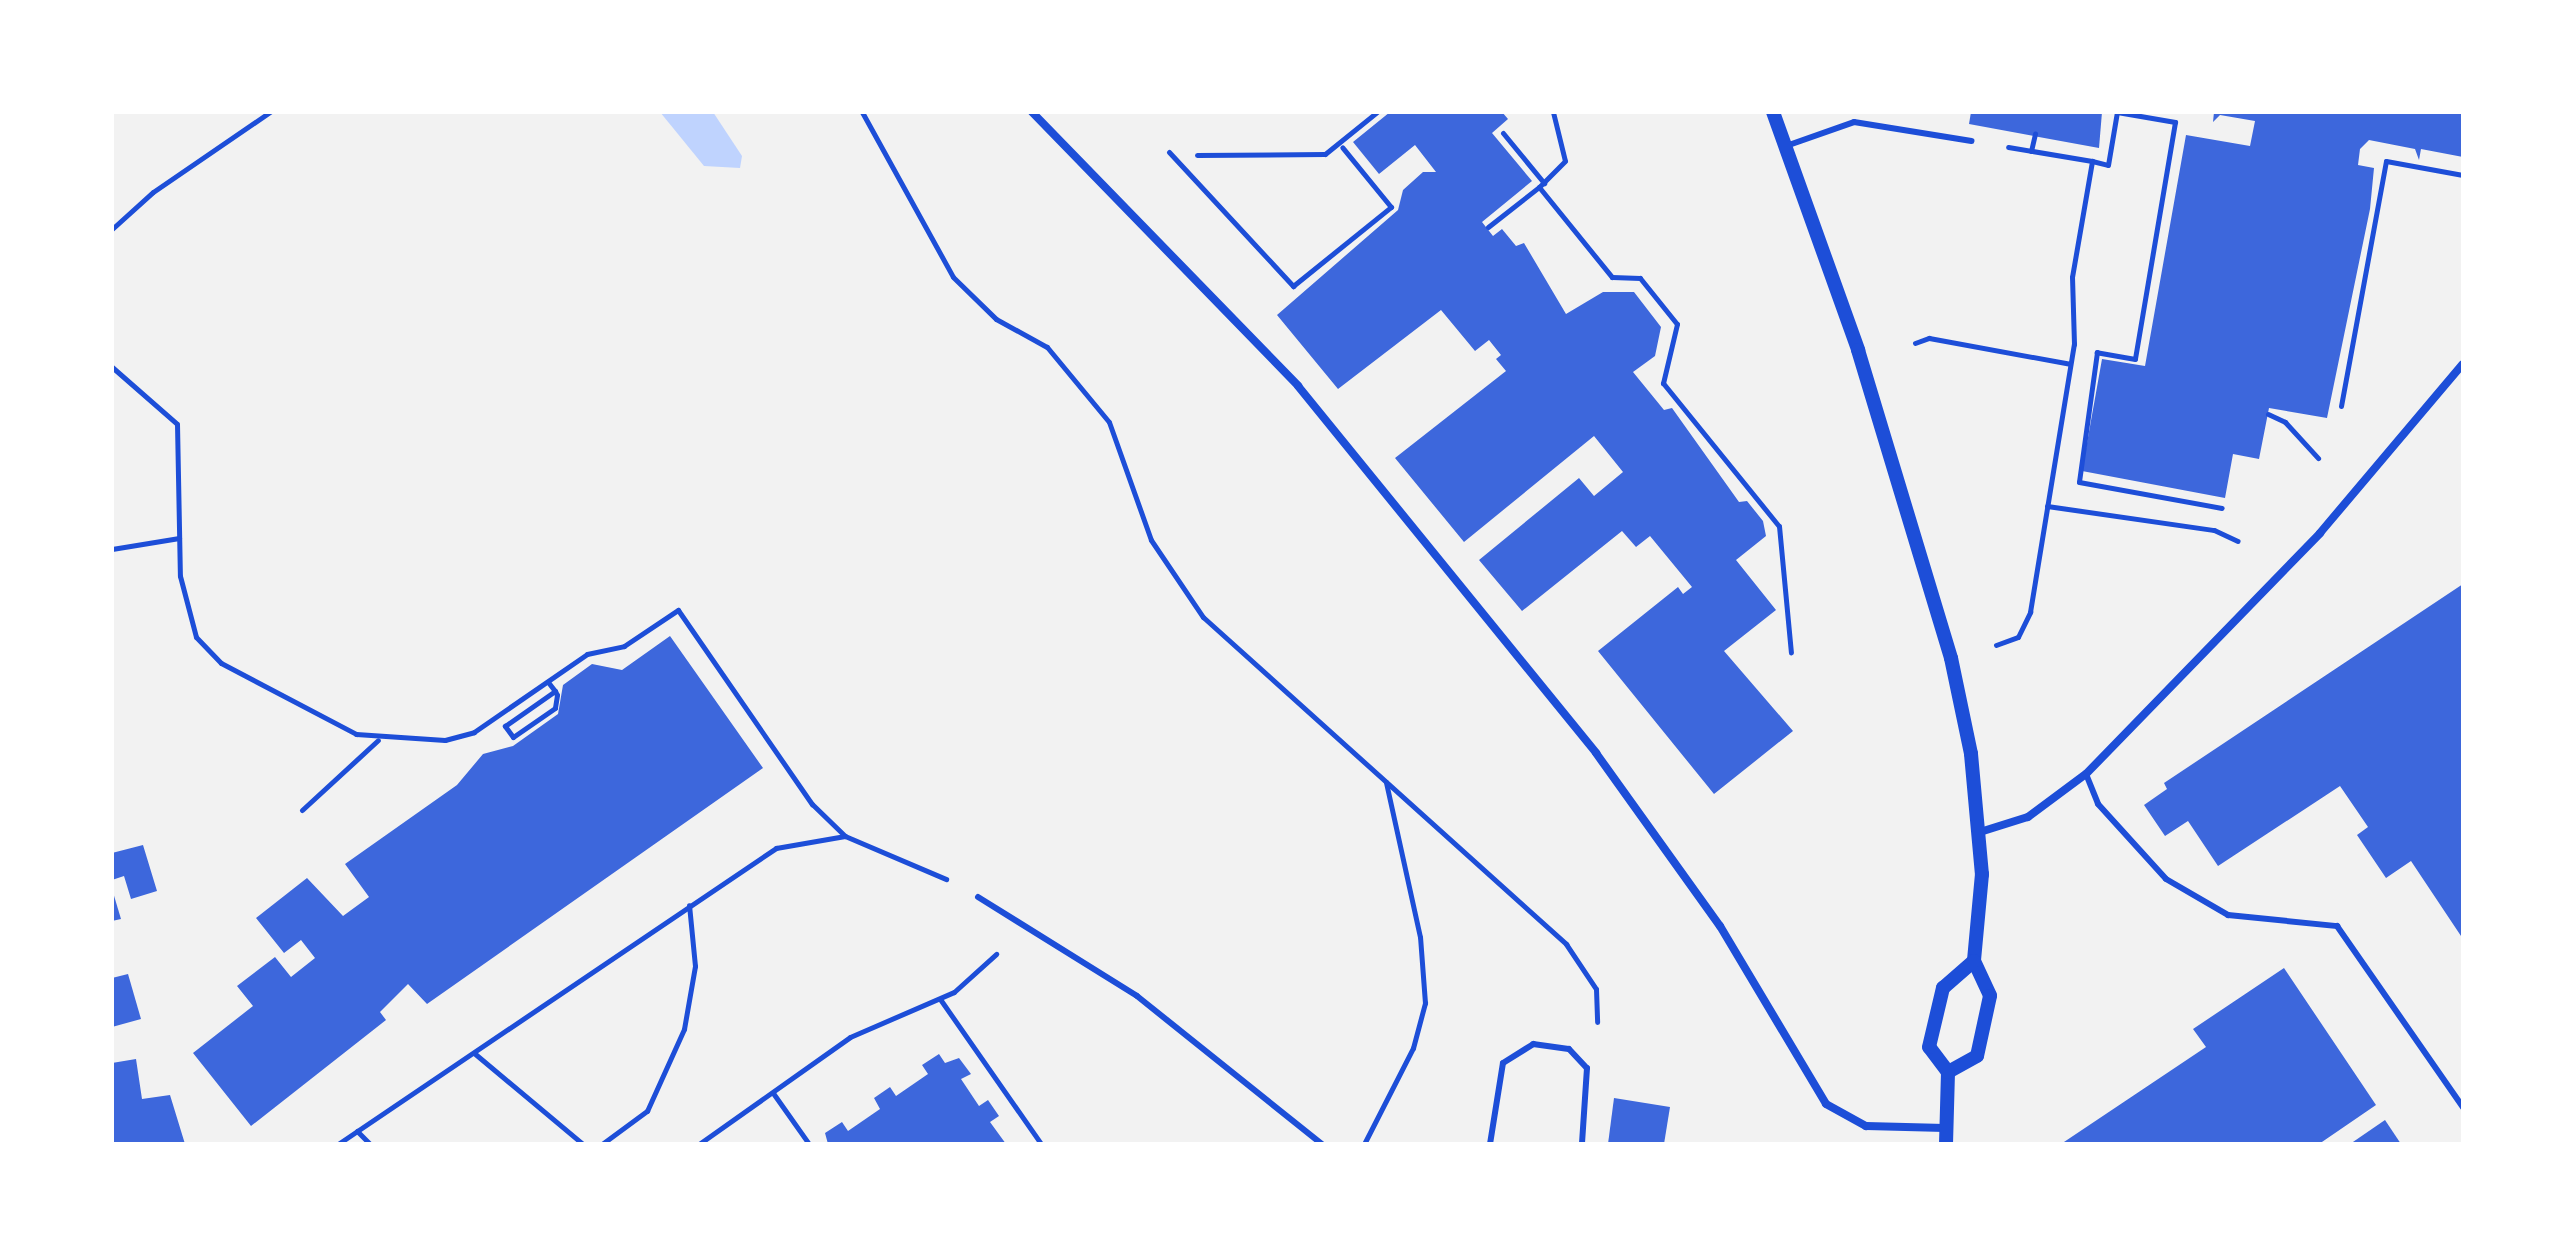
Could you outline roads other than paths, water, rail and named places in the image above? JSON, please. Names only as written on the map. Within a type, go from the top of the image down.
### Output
[{"type":"street","points":[[1032,112],[1270,353],[1568,718],[1720,926],[1826,1104],[1866,1126],[1945,1128]]},
{"type":"street","points":[[1773,112],[1858,350],[1951,658],[1980,832],[1974,961],[1990,996],[1977,1056],[1948,1072]]},
{"type":"street","points":[[1980,832],[2028,817],[2086,774],[2320,533],[2463,364]]},
{"type":"street","points":[[1946,1144],[1948,1072],[1929,1047],[1943,988],[1974,961]]},
{"type":"lane","points":[[1786,146],[1854,122],[1971,141]]},
{"type":"lane","points":[[2086,774],[2098,804],[2166,879],[2228,915],[2337,926],[2463,1107]]},
{"type":"lane","points":[[978,897],[1137,996],[1322,1144]]},
{"type":"lane","points":[[1490,1144],[1503,1063],[1515,1049],[1569,1049],[1587,1068],[1590,1091],[1582,1144]]},
{"type":"water","points":[[660,112],[713,112],[742,156],[740,168],[704,166]]}]
